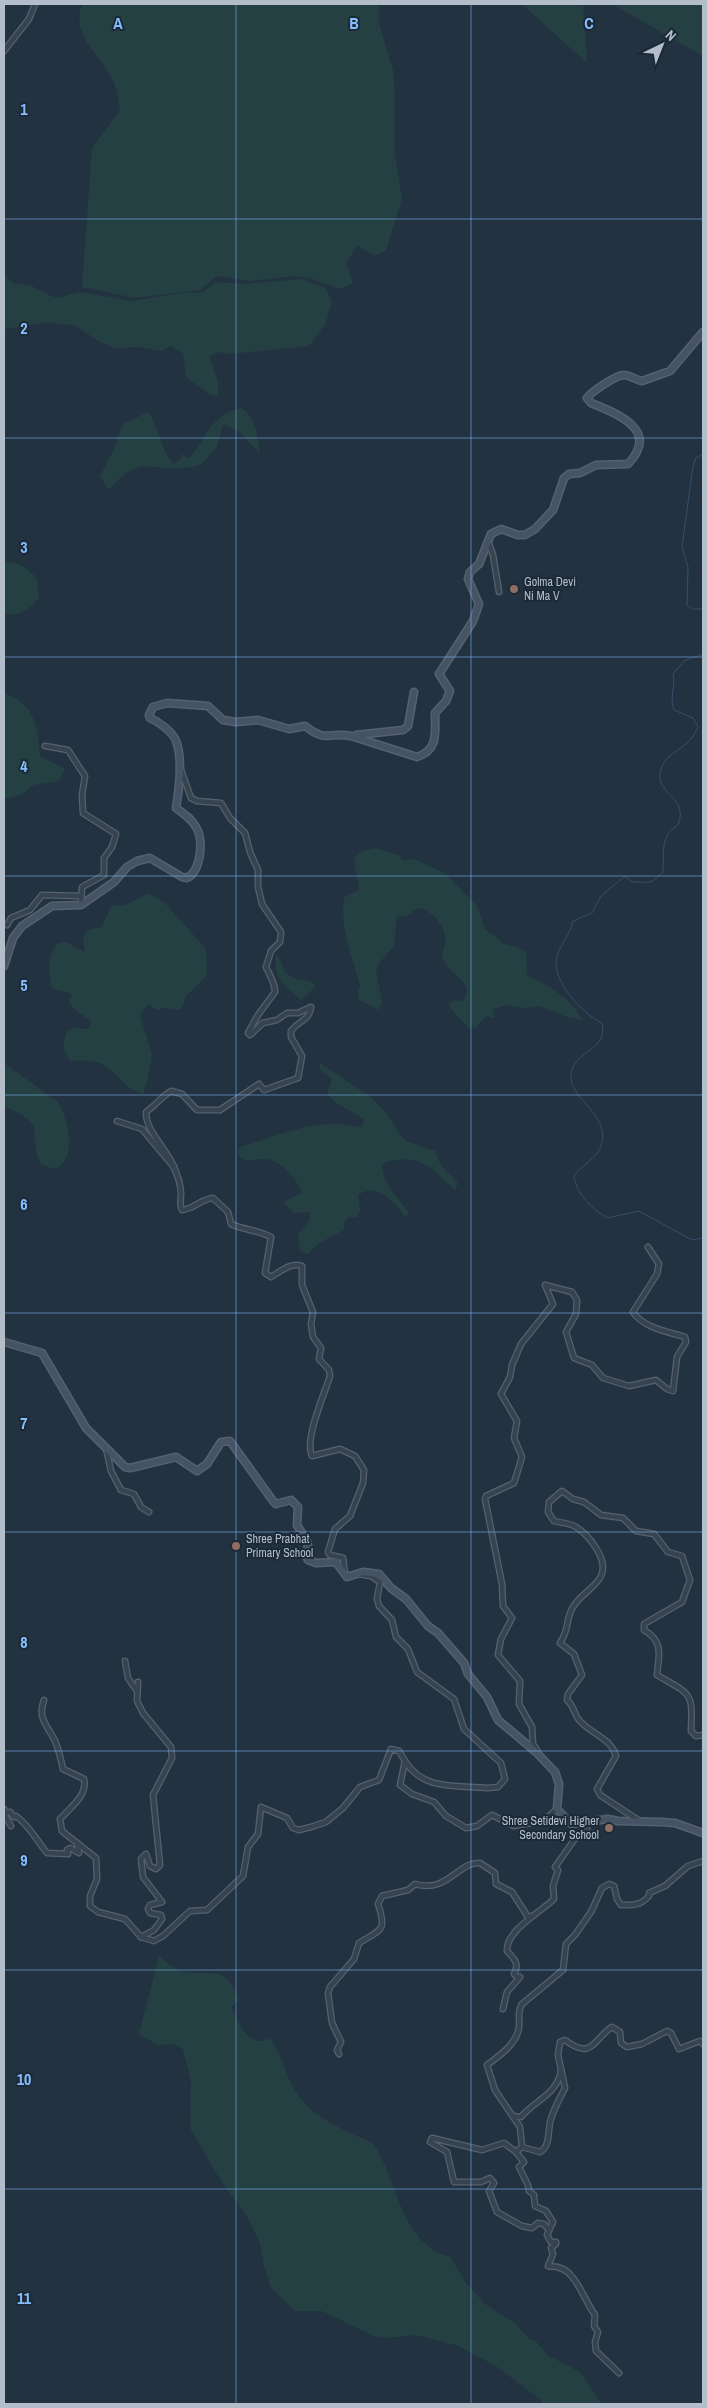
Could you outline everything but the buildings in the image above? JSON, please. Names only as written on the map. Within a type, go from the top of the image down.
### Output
[{"type":"main road","points":[[4,966],[13,938],[22,926],[52,906],[81,905],[114,882],[127,868],[144,859],[150,858],[182,877],[192,876],[198,862],[200,844],[198,829],[189,817],[176,808],[181,784],[176,740],[159,722],[150,718],[149,715],[153,707],[167,703],[208,706],[223,720],[236,722],[258,720],[289,728],[305,726],[316,735],[330,737],[342,734],[417,757],[430,750],[435,743],[435,712],[446,701],[450,691],[439,674],[473,621],[479,604],[468,580],[470,572],[479,564],[491,534],[501,529],[518,536],[525,535],[535,529],[553,510],[564,478],[569,474],[580,473],[596,464],[628,464],[636,455],[639,443],[638,430],[631,422],[591,403],[587,398],[593,391],[615,377],[624,375],[642,381],[670,371],[703,332]]},
{"type":"main road","points":[[351,736],[403,730],[408,726],[414,692]]},
{"type":"main road","points":[[4,1342],[42,1353],[86,1428],[124,1467],[130,1468],[176,1457],[197,1472],[207,1464],[221,1442],[230,1441],[276,1504],[291,1500],[298,1507],[297,1525],[307,1541],[306,1556],[308,1560],[336,1562],[347,1578],[363,1572],[379,1574],[390,1588],[406,1599],[464,1663],[468,1674],[487,1697],[498,1720],[536,1752],[558,1779],[558,1809],[571,1824],[608,1819],[675,1823],[703,1833]]},
{"type":"street","points":[[4,51],[29,19],[35,4]]},
{"type":"street","points":[[488,541],[493,555],[499,592]]},
{"type":"street","points":[[45,746],[68,750],[85,776],[82,795],[83,813],[116,834],[112,847],[104,858],[104,876],[82,887],[81,905]]},
{"type":"street","points":[[179,767],[191,798],[197,801],[221,803],[230,818],[246,834],[250,852],[258,870],[258,887],[262,904],[282,932],[280,942],[271,951],[266,966],[273,980],[275,992],[248,1033],[250,1035],[263,1023],[277,1020],[287,1013],[298,1013],[311,1007],[305,1020],[295,1025],[291,1030],[292,1037],[302,1056],[298,1078],[264,1090],[259,1084],[220,1110],[197,1110],[182,1094],[172,1091],[161,1096],[156,1105],[146,1112],[146,1122],[172,1159],[181,1194],[179,1204],[182,1210],[190,1209],[206,1199],[213,1198],[228,1212],[231,1224],[245,1231],[262,1232],[270,1237],[264,1273],[271,1277],[286,1268],[297,1265],[302,1266],[302,1285],[314,1312],[310,1324],[314,1338],[321,1348],[319,1359],[329,1370],[330,1376],[312,1433],[310,1451],[312,1456],[340,1449],[355,1456],[364,1470],[363,1483],[350,1516],[335,1529],[328,1552],[330,1555],[343,1558],[345,1575]]},
{"type":"street","points":[[7,925],[11,918],[30,910],[42,895],[80,896]]},
{"type":"street","points":[[118,1121],[142,1129],[176,1172]]},
{"type":"street","points":[[536,1752],[533,1744],[532,1727],[519,1704],[520,1681],[498,1655],[501,1639],[512,1618],[503,1606],[502,1584],[485,1499],[486,1496],[514,1483],[522,1457],[514,1438],[518,1421],[501,1394],[510,1377],[512,1365],[521,1344],[553,1304],[545,1285],[572,1292],[577,1300],[576,1314],[566,1332],[574,1358],[592,1365],[603,1378],[629,1386],[656,1380],[667,1389],[673,1391],[677,1357],[686,1342],[685,1337],[660,1330],[636,1317],[633,1312],[658,1269],[659,1264],[648,1247]]},
{"type":"street","points":[[105,1447],[111,1471],[118,1486],[121,1490],[134,1494],[141,1507],[149,1512]]},
{"type":"street","points":[[642,1822],[600,1795],[597,1789],[613,1764],[616,1756],[614,1748],[608,1741],[580,1722],[576,1716],[576,1710],[567,1700],[568,1694],[582,1675],[574,1654],[560,1643],[568,1632],[568,1616],[581,1595],[600,1578],[603,1571],[602,1561],[588,1538],[575,1526],[554,1521],[548,1512],[550,1502],[562,1491],[573,1499],[584,1502],[601,1515],[623,1518],[636,1531],[654,1534],[668,1552],[682,1556],[690,1580],[682,1602],[644,1624],[644,1630],[653,1635],[659,1645],[657,1675],[690,1697],[693,1706],[691,1731],[696,1736],[703,1735]]},
{"type":"street","points":[[44,1700],[41,1714],[44,1725],[55,1742],[63,1769],[84,1779],[86,1784],[82,1794],[60,1819],[62,1831],[96,1858],[97,1879],[90,1896],[90,1906],[98,1912],[127,1920],[141,1937],[154,1941],[163,1936],[190,1911],[208,1910],[243,1876],[248,1846],[258,1834],[261,1807],[286,1818],[292,1828],[299,1830],[326,1822],[343,1808],[360,1787],[379,1780],[391,1749],[399,1751],[414,1774],[427,1782],[488,1788],[498,1787],[505,1779],[501,1762],[464,1730],[454,1700],[417,1672],[408,1649],[396,1637],[392,1620],[378,1606],[377,1599],[380,1582],[371,1576],[357,1574]]},
{"type":"street","points":[[126,1662],[128,1678],[137,1691]]},
{"type":"street","points":[[138,1682],[137,1701],[143,1713],[171,1747],[172,1758],[153,1795],[160,1866],[156,1869],[150,1866],[146,1854],[141,1859],[143,1877],[162,1902],[150,1905],[148,1909],[150,1913],[161,1915],[162,1919],[154,1930],[141,1937]]},
{"type":"street","points":[[405,1761],[400,1785],[412,1794],[434,1802],[446,1816],[466,1828],[477,1826],[492,1815],[514,1826],[543,1822],[558,1809]]},
{"type":"street","points":[[4,1808],[6,1813],[10,1812],[14,1817],[16,1816],[31,1828],[34,1836],[47,1853],[68,1854],[67,1850],[70,1848],[79,1854],[77,1843]]},
{"type":"street","points":[[4,1814],[10,1826]]},
{"type":"street","points":[[503,2009],[507,1992],[520,1977],[514,1974],[516,1960],[508,1951],[510,1938],[532,1916],[554,1899],[553,1886],[558,1870],[555,1866],[577,1836],[587,1832],[587,1823]]},
{"type":"street","points":[[522,2147],[520,2127],[495,2090],[487,2065],[505,2052],[517,2034],[519,2028],[518,2010],[522,2004],[563,1970],[566,1944],[586,1920],[602,1888],[609,1884],[614,1886],[616,1899],[621,1905],[637,1906],[644,1902],[649,1893],[665,1886],[688,1866],[703,1861]]},
{"type":"street","points":[[339,2054],[337,2050],[341,2042],[332,2022],[328,1993],[330,1987],[354,1959],[359,1943],[375,1934],[383,1924],[384,1920],[378,1904],[382,1896],[408,1890],[415,1884],[422,1886],[438,1884],[455,1876],[470,1864],[480,1863],[494,1873],[496,1884],[512,1892],[528,1917],[532,1916]]},
{"type":"street","points":[[522,2147],[540,2152],[545,2148],[554,2110],[565,2088],[558,2055],[560,2042],[565,2040],[575,2048],[586,2049],[598,2042],[612,2027],[620,2032],[621,2043],[627,2047],[642,2044],[667,2031],[672,2033],[679,2049],[700,2042],[703,2044]]},
{"type":"street","points":[[512,2116],[522,2117],[530,2108],[551,2092],[559,2081],[561,2066]]},
{"type":"street","points":[[548,2229],[553,2222],[546,2211],[535,2206],[534,2196],[529,2191],[519,2167],[524,2162],[504,2142],[482,2150],[443,2142],[434,2138],[430,2142],[447,2152],[454,2182],[481,2182],[490,2178],[494,2183],[489,2190],[497,2212],[522,2226],[532,2228],[538,2223],[544,2224],[548,2229],[549,2239],[556,2244],[551,2248],[552,2254],[548,2266],[562,2268],[576,2280],[586,2303],[595,2315],[594,2326],[598,2332],[595,2342],[596,2351],[619,2373]]},
{"type":"street","points":[[516,2152],[522,2147]]},
{"type":"green space","points":[[82,4],[379,4],[379,23],[394,74],[395,154],[402,199],[386,250],[375,256],[357,246],[346,263],[353,283],[340,289],[310,278],[293,276],[249,281],[217,276],[200,290],[135,298],[82,287],[92,148],[120,110],[116,90],[107,69],[83,36],[80,26]]},
{"type":"green space","points":[[522,4],[583,4],[587,63]]},
{"type":"green space","points":[[612,4],[703,4],[703,56]]},
{"type":"green space","points":[[4,275],[15,284],[30,285],[58,298],[80,292],[132,301],[187,292],[202,293],[216,282],[247,284],[301,279],[325,288],[332,301],[326,323],[309,346],[230,354],[220,352],[209,356],[218,382],[218,396],[209,394],[186,377],[183,353],[171,346],[161,351],[138,347],[115,348],[100,342],[76,326],[48,322],[4,329]]},
{"type":"green space","points":[[241,408],[246,411],[253,422],[260,454],[239,432],[223,425],[216,449],[200,465],[176,468],[139,467],[124,475],[109,490],[100,476],[113,451],[123,424],[148,412],[165,452],[174,464],[181,459],[181,454],[189,458],[210,428],[222,416]]},
{"type":"green space","points":[[4,561],[19,564],[34,575],[37,580],[39,597],[32,606],[19,613],[4,613]]},
{"type":"green space","points":[[4,694],[22,703],[33,718],[38,736],[40,756],[65,769],[58,781],[33,785],[21,795],[4,799]]},
{"type":"green space","points":[[375,848],[398,855],[403,860],[415,859],[444,873],[477,906],[485,929],[504,944],[520,948],[526,952],[527,975],[551,988],[566,999],[578,1012],[582,1020],[567,1017],[539,1006],[524,1008],[508,1005],[493,1009],[493,1018],[486,1016],[476,1028],[468,1028],[448,1005],[454,1000],[462,1001],[467,989],[465,984],[447,966],[443,959],[444,931],[438,920],[423,909],[418,908],[405,917],[397,916],[394,946],[379,963],[376,970],[382,1002],[379,1010],[359,1000],[358,992],[360,985],[347,941],[343,907],[345,896],[359,890],[355,868],[356,858],[359,854]]},
{"type":"green space","points":[[149,893],[165,903],[206,949],[207,975],[186,996],[181,1010],[165,1008],[157,1010],[149,1004],[140,1015],[152,1055],[143,1094],[127,1086],[105,1065],[90,1061],[70,1061],[63,1048],[66,1033],[72,1028],[88,1029],[92,1022],[73,1008],[69,1001],[72,994],[52,988],[49,964],[54,947],[58,943],[66,942],[85,952],[83,937],[88,930],[102,927],[111,906],[125,905]]},
{"type":"green space","points":[[276,954],[287,974],[297,979],[312,982],[315,987],[301,1000],[278,976]]},
{"type":"green space","points":[[4,1063],[58,1102],[62,1109],[68,1128],[69,1148],[67,1157],[62,1164],[54,1169],[41,1164],[35,1144],[33,1125],[19,1113],[4,1106]]},
{"type":"green space","points":[[320,1063],[372,1098],[388,1115],[400,1135],[406,1141],[435,1151],[441,1166],[458,1183],[455,1190],[430,1168],[414,1160],[394,1160],[382,1164],[387,1184],[409,1212],[406,1218],[391,1200],[379,1192],[365,1191],[358,1195],[360,1210],[357,1217],[349,1217],[344,1222],[344,1230],[319,1243],[308,1254],[300,1251],[298,1235],[310,1219],[309,1212],[294,1213],[283,1202],[303,1192],[295,1180],[285,1169],[273,1161],[258,1159],[247,1161],[237,1154],[240,1147],[300,1128],[328,1124],[362,1127],[364,1120],[334,1101],[327,1094],[332,1079],[320,1070]]},
{"type":"green space","points":[[159,1956],[169,1965],[179,1970],[222,1975],[228,1980],[239,2000],[231,2007],[241,2027],[256,2041],[270,2038],[300,2098],[308,2107],[330,2123],[374,2145],[384,2163],[403,2212],[421,2239],[434,2250],[450,2257],[466,2283],[485,2304],[516,2324],[529,2339],[536,2341],[547,2355],[580,2372],[602,2404],[543,2404],[541,2400],[496,2366],[456,2345],[416,2335],[386,2338],[374,2336],[322,2311],[295,2311],[271,2288],[264,2266],[260,2243],[249,2220],[218,2176],[190,2128],[191,2082],[183,2049],[174,2044],[158,2045],[139,2034]]},
{"type":"waterway","points":[[703,454],[696,458],[693,466],[682,547],[688,567],[687,605],[693,609],[703,609]]},
{"type":"waterway","points":[[703,654],[684,661],[673,674],[672,701],[674,710],[693,718],[698,727],[690,740],[670,756],[661,768],[660,781],[676,802],[680,816],[678,825],[668,834],[664,845],[663,872],[654,880],[648,882],[631,882],[627,877],[624,877],[601,896],[592,913],[573,921],[557,956],[556,965],[558,975],[569,995],[586,1012],[602,1023],[603,1032],[596,1045],[578,1060],[573,1067],[571,1075],[576,1091],[596,1116],[601,1125],[603,1135],[599,1151],[574,1176],[578,1189],[590,1205],[607,1218],[639,1211],[692,1240],[703,1238]]},
{"type":"place","name":"Golma Devi Ni Ma V","points":[[514,589]]},
{"type":"place","name":"Shree Prabhat Primary School","points":[[236,1546]]},
{"type":"place","name":"Shree Setidevi Higher Secondary School","points":[[609,1828]]}]
